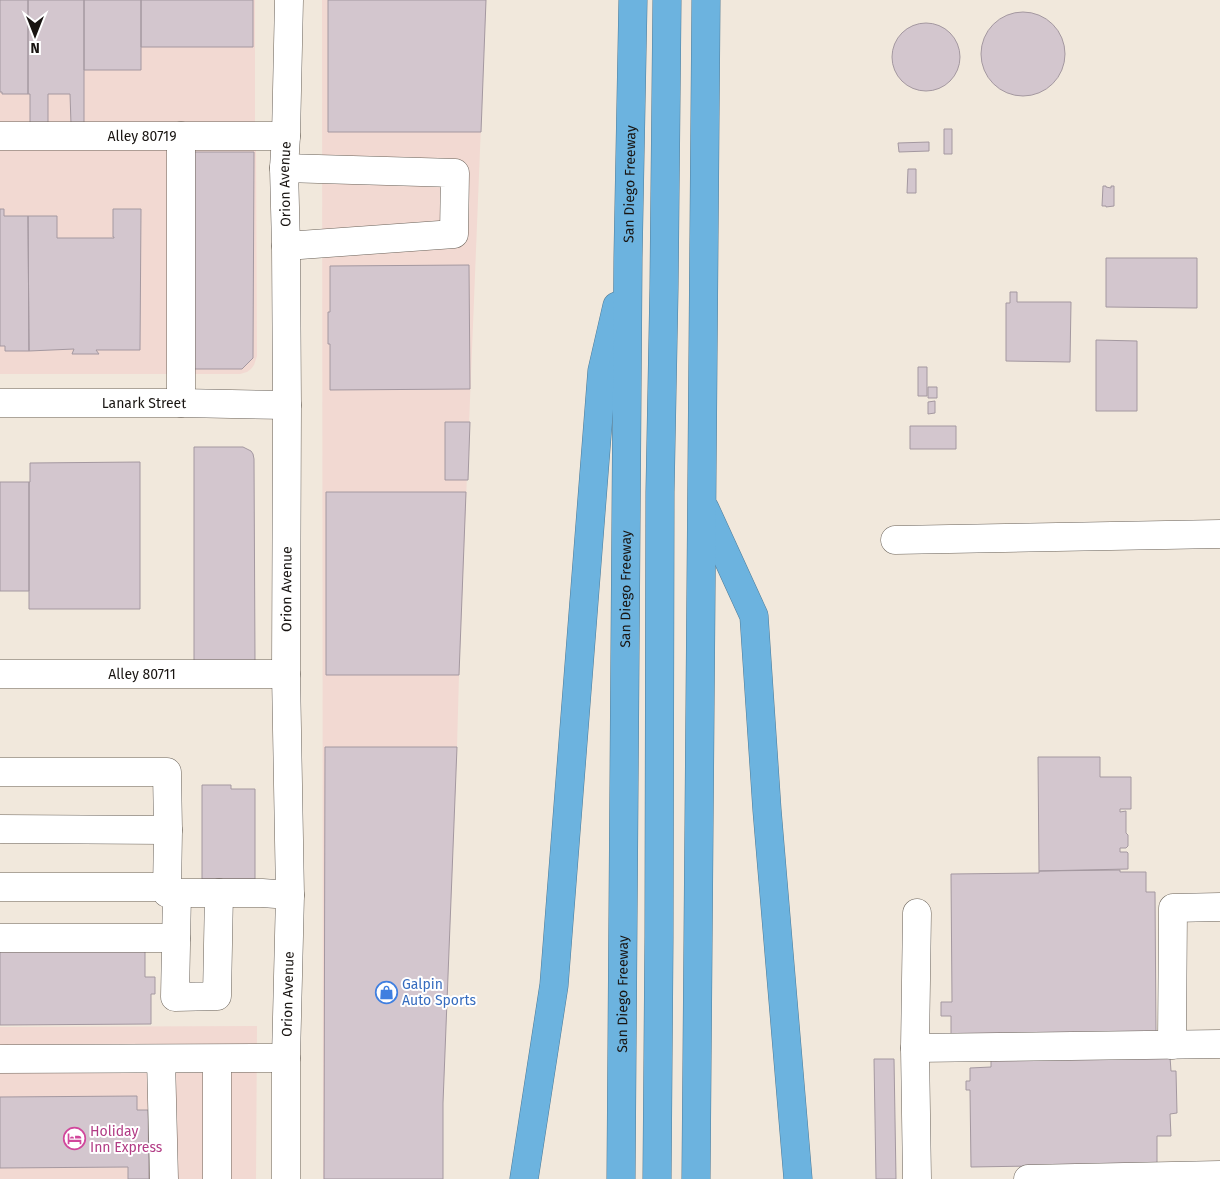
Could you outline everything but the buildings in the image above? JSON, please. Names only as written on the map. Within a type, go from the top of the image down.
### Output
[{"type":"highway","name":"San Diego Freeway","points":[[621,1179],[628,258],[633,0]]},
{"type":"highway","points":[[657,1179],[660,492],[667,0]]},
{"type":"highway","points":[[670,1179],[679,207],[679,0]]},
{"type":"highway","points":[[696,1179],[706,0]]},
{"type":"highway","points":[[524,1179],[554,985],[602,371],[628,258]]},
{"type":"highway","points":[[702,501],[754,616],[767,810],[798,1179]]},
{"type":"street","name":"Orion Avenue","points":[[286,1179],[286,1058],[290,895],[286,674],[287,405],[284,168],[289,0]]},
{"type":"street","name":"Alley 80719","points":[[0,136],[286,136]]},
{"type":"street","points":[[181,136],[181,403]]},
{"type":"street","points":[[284,168],[455,173],[454,234],[286,246]]},
{"type":"street","name":"Lanark Street","points":[[0,404],[181,403],[287,405]]},
{"type":"street","points":[[895,540],[1220,534]]},
{"type":"street","name":"Alley 80711","points":[[0,674],[286,674]]},
{"type":"street","points":[[0,772],[167,772],[168,830],[176,938],[175,996],[217,996],[219,893]]},
{"type":"street","points":[[0,829],[168,830]]},
{"type":"street","points":[[0,887],[172,890],[290,895]]},
{"type":"street","points":[[1172,1045],[1173,908],[1220,908]]},
{"type":"street","points":[[917,913],[915,1048],[917,1179]]},
{"type":"street","points":[[0,938],[176,938]]},
{"type":"street","points":[[915,1048],[1220,1044]]},
{"type":"street","points":[[161,1058],[164,1179]]},
{"type":"street","points":[[217,1058],[217,1179]]},
{"type":"street","points":[[0,1059],[286,1058]]},
{"type":"street","points":[[1028,1179],[1220,1175]]},
{"type":"shaded area","points":[[0,0],[255,0],[255,127],[0,127]]},
{"type":"shaded area","points":[[322,0],[486,0],[443,1103],[443,1179],[323,1179]]},
{"type":"shaded area","points":[[0,150],[256,150],[257,356],[251,369],[240,374],[0,374]]},
{"type":"shaded area","points":[[257,1026],[256,1179],[0,1179],[0,1027]]},
{"type":"place","name":"Galpin Auto Sports","points":[[386,992]]},
{"type":"place","name":"Holiday Inn Express","points":[[74,1139]]}]
